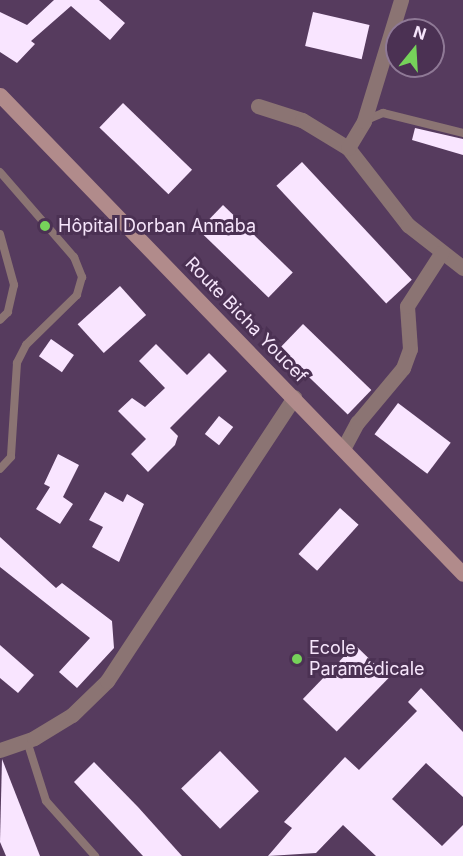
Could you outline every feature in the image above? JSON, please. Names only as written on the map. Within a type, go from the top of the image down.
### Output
[{"type":"main road","name":"Route Bicha Youcef","points":[[0,95],[463,574]]},
{"type":"street","points":[[348,148],[364,121],[401,0]]},
{"type":"street","points":[[258,106],[302,120],[348,148],[408,225],[463,268]]},
{"type":"street","points":[[343,449],[357,423],[403,368],[410,348],[407,306],[442,252]]},
{"type":"street","points":[[0,750],[27,741],[72,715],[107,681],[294,397]]},
{"type":"lane","points":[[364,121],[383,113],[463,133]]},
{"type":"lane","points":[[0,172],[74,257],[82,277],[77,295],[26,345],[18,363],[11,457],[0,469]]},
{"type":"lane","points":[[0,234],[14,285],[8,312],[0,320]]},
{"type":"lane","points":[[27,741],[46,801],[95,856]]},
{"type":"building","points":[[54,0],[99,0],[125,23],[110,40],[71,6],[31,41],[35,44],[17,63],[0,52],[0,12],[27,25]]},
{"type":"building","points":[[313,12],[370,25],[362,59],[305,46]]},
{"type":"building","points":[[123,103],[192,170],[168,194],[99,127]]},
{"type":"building","points":[[415,128],[463,139],[463,155],[412,140]]},
{"type":"building","points":[[302,162],[412,280],[386,304],[276,186]]},
{"type":"building","points":[[223,205],[293,272],[268,298],[199,230]]},
{"type":"building","points":[[120,286],[146,315],[104,353],[78,324]]},
{"type":"building","points":[[303,324],[371,390],[348,414],[279,348]]},
{"type":"building","points":[[51,339],[74,355],[62,372],[39,356]]},
{"type":"building","points":[[156,344],[187,375],[209,353],[227,371],[170,428],[178,436],[175,445],[148,472],[131,454],[146,439],[118,411],[132,398],[145,407],[165,388],[139,361]]},
{"type":"building","points":[[398,403],[451,443],[427,474],[375,434]]},
{"type":"building","points":[[219,416],[233,427],[219,445],[205,434]]},
{"type":"building","points":[[58,454],[79,465],[63,497],[73,504],[60,524],[36,509],[50,487],[44,484]]},
{"type":"building","points":[[105,492],[123,502],[127,494],[144,504],[119,562],[92,547],[103,527],[89,520]]},
{"type":"building","points":[[340,508],[359,525],[317,571],[299,554]]},
{"type":"building","points":[[0,537],[56,588],[62,583],[112,621],[114,648],[77,688],[59,672],[90,638],[0,567]]},
{"type":"building","points":[[0,645],[34,675],[18,693],[0,678]]},
{"type":"building","points":[[355,645],[389,678],[337,732],[303,699]]},
{"type":"building","points":[[421,688],[463,732],[463,797],[426,763],[392,799],[442,846],[463,825],[463,856],[376,856],[343,825],[316,853],[268,856],[292,828],[284,822],[345,757],[359,770],[417,711],[408,702]]},
{"type":"building","points":[[220,751],[259,791],[220,829],[181,789]]},
{"type":"building","points":[[2,759],[40,856],[6,856],[0,842]]},
{"type":"building","points":[[94,762],[182,856],[143,856],[74,782]]},
{"type":"place","name":"Hôpital Dorban Annaba","points":[[45,226]]},
{"type":"place","name":"Ecole Paramédicale","points":[[297,659]]}]
